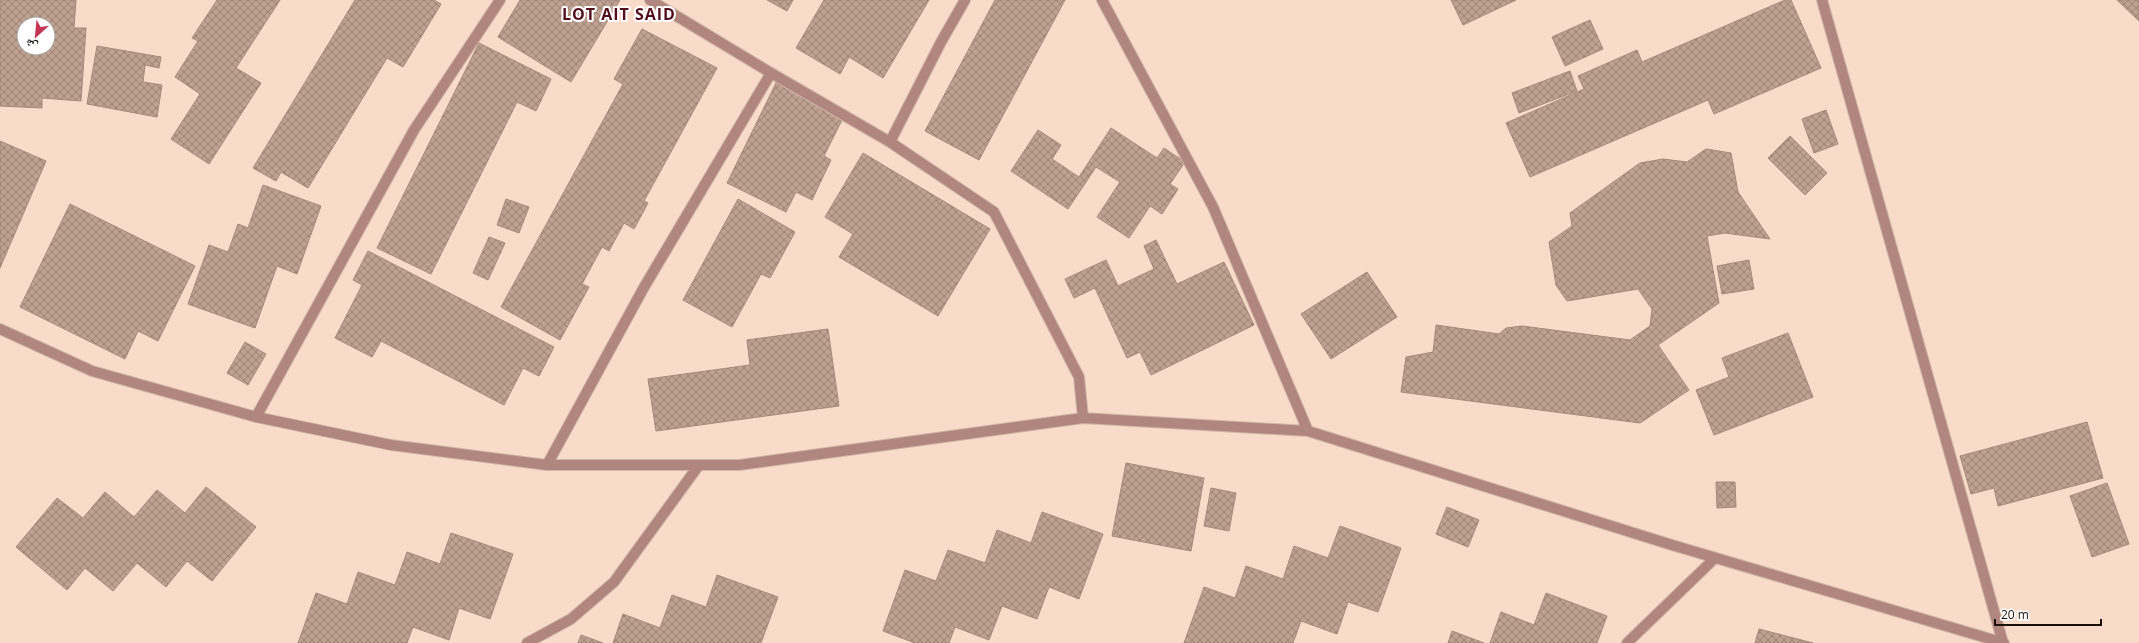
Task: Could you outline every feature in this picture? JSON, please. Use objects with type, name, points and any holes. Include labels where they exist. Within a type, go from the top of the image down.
[{"type":"street","points":[[256,417],[414,130],[500,0]]},
{"type":"street","points":[[890,142],[941,42],[965,0]]},
{"type":"street","points":[[1102,0],[1213,207],[1308,430]]},
{"type":"street","points":[[1822,0],[2003,643]]},
{"type":"street","points":[[653,1],[771,73],[890,142],[994,212],[1079,377],[1083,418]]},
{"type":"street","points":[[547,465],[643,289],[771,73]]},
{"type":"street","points":[[0,329],[92,371],[256,417],[391,445],[547,465],[739,465],[1083,418],[1308,430],[1715,558],[2003,643]]},
{"type":"street","points":[[527,643],[571,619],[614,582],[699,465]]},
{"type":"street","points":[[1627,643],[1715,558]]},
{"type":"building","points":[[0,0],[76,0],[74,28],[86,28],[81,101],[42,98],[42,108],[0,106]]},
{"type":"building","points":[[217,0],[280,0],[236,68],[261,83],[209,164],[171,139],[200,94],[175,77],[198,41],[192,38]]},
{"type":"building","points":[[355,0],[434,0],[441,4],[403,67],[387,58],[308,188],[281,172],[276,181],[253,168]]},
{"type":"building","points":[[520,0],[620,0],[571,82],[498,37]]},
{"type":"building","points":[[767,0],[793,0],[787,11]]},
{"type":"building","points":[[824,0],[929,0],[883,78],[849,57],[840,74],[796,48]]},
{"type":"building","points":[[995,0],[1065,0],[979,160],[925,131]]},
{"type":"building","points":[[1451,0],[1516,0],[1463,25]]},
{"type":"building","points":[[1785,0],[1791,0],[1821,68],[1714,114],[1708,100],[1530,177],[1506,123],[1584,89],[1578,76],[1637,50],[1642,62]]},
{"type":"building","points":[[2117,0],[2139,0],[2139,21]]},
{"type":"building","points":[[1590,20],[1603,49],[1565,66],[1552,37]]},
{"type":"building","points":[[642,29],[717,68],[644,201],[648,203],[634,229],[624,223],[609,251],[602,247],[582,284],[589,287],[560,340],[501,307],[623,84],[614,79]]},
{"type":"building","points":[[479,43],[551,79],[536,111],[517,102],[431,274],[377,248]]},
{"type":"building","points":[[97,46],[161,57],[159,68],[145,65],[143,82],[162,85],[157,117],[87,104]]},
{"type":"building","points":[[1570,71],[1577,91],[1519,113],[1512,93]]},
{"type":"building","points":[[776,83],[844,116],[824,156],[831,160],[812,200],[796,192],[786,212],[727,183]]},
{"type":"building","points":[[1826,110],[1838,144],[1814,153],[1802,119]]},
{"type":"building","points":[[1111,128],[1157,158],[1164,148],[1185,162],[1170,184],[1178,189],[1162,214],[1150,206],[1129,238],[1097,217],[1120,182],[1096,167],[1068,209],[1011,171],[1038,130],[1061,145],[1052,159],[1079,177]]},
{"type":"building","points":[[1790,136],[1827,173],[1805,195],[1768,158]]},
{"type":"building","points":[[0,141],[46,161],[0,268]]},
{"type":"building","points":[[1706,149],[1731,153],[1738,192],[1770,239],[1725,233],[1707,236],[1719,303],[1658,345],[1689,390],[1640,423],[1401,392],[1406,357],[1433,352],[1436,325],[1499,334],[1506,328],[1522,326],[1630,340],[1650,326],[1652,309],[1638,289],[1567,301],[1556,285],[1549,242],[1572,226],[1570,213],[1640,163],[1663,159],[1687,162]]},
{"type":"building","points":[[863,153],[990,229],[938,316],[839,257],[853,234],[825,217]]},
{"type":"building","points":[[263,185],[321,206],[297,274],[277,266],[255,328],[188,304],[209,245],[228,252],[238,224],[248,228]]},
{"type":"building","points":[[506,199],[529,207],[519,233],[497,225]]},
{"type":"building","points":[[738,199],[795,232],[770,278],[761,274],[732,327],[683,300]]},
{"type":"building","points":[[70,204],[195,266],[158,341],[138,331],[125,359],[20,307]]},
{"type":"building","points":[[489,237],[505,243],[488,280],[473,273]]},
{"type":"building","points":[[1156,240],[1177,284],[1224,262],[1254,325],[1151,375],[1140,352],[1127,358],[1095,288],[1074,298],[1065,279],[1106,260],[1118,286],[1154,269],[1144,246]]},
{"type":"building","points":[[368,251],[554,347],[539,376],[523,368],[504,405],[381,341],[372,357],[335,338],[362,285],[353,280]]},
{"type":"building","points":[[1749,260],[1754,289],[1722,294],[1717,266]]},
{"type":"building","points":[[1367,272],[1397,317],[1331,359],[1301,314]]},
{"type":"building","points":[[828,329],[839,406],[656,431],[648,379],[750,365],[747,340]]},
{"type":"building","points":[[1788,333],[1813,397],[1714,435],[1696,390],[1729,377],[1722,358]]},
{"type":"building","points":[[245,342],[266,354],[248,385],[227,373]]},
{"type":"building","points":[[2087,422],[2103,478],[1998,506],[1994,488],[1971,494],[1960,456]]},
{"type":"building","points":[[1126,463],[1204,478],[1191,551],[1112,536]]},
{"type":"building","points":[[1716,482],[1735,482],[1736,507],[1717,508]]},
{"type":"building","points":[[2107,483],[2129,544],[2092,557],[2070,496]]},
{"type":"building","points":[[206,487],[256,527],[212,581],[187,561],[166,587],[137,563],[113,591],[85,568],[67,590],[16,547],[57,498],[83,518],[105,492],[134,517],[157,490],[185,513]]},
{"type":"building","points":[[1211,488],[1236,493],[1229,531],[1204,526]]},
{"type":"building","points":[[1447,507],[1479,520],[1468,547],[1436,534]]},
{"type":"building","points":[[1042,512],[1103,534],[1079,599],[1049,587],[1037,619],[1002,606],[989,640],[955,627],[949,643],[915,643],[883,631],[905,570],[936,581],[948,550],[985,563],[997,530],[1031,543]]},
{"type":"building","points":[[1340,526],[1401,548],[1378,612],[1348,602],[1337,634],[1301,621],[1293,643],[1184,643],[1204,587],[1235,598],[1246,566],[1283,579],[1294,546],[1328,558]]},
{"type":"building","points":[[451,533],[513,554],[490,619],[459,608],[449,640],[413,627],[407,643],[298,643],[316,593],[347,604],[358,572],[395,585],[407,552],[440,564]]},
{"type":"building","points":[[717,575],[778,597],[761,643],[613,643],[623,614],[660,628],[672,595],[706,607]]},
{"type":"building","points":[[1546,593],[1607,616],[1597,643],[1490,643],[1501,612],[1534,625]]},
{"type":"building","points":[[1759,629],[1813,643],[1755,643]]},
{"type":"building","points":[[1452,631],[1484,643],[1448,643]]},
{"type":"building","points":[[581,635],[603,643],[578,643]]},
{"type":"district","name":"LOT AIT SAID","points":[[619,14]]}]
